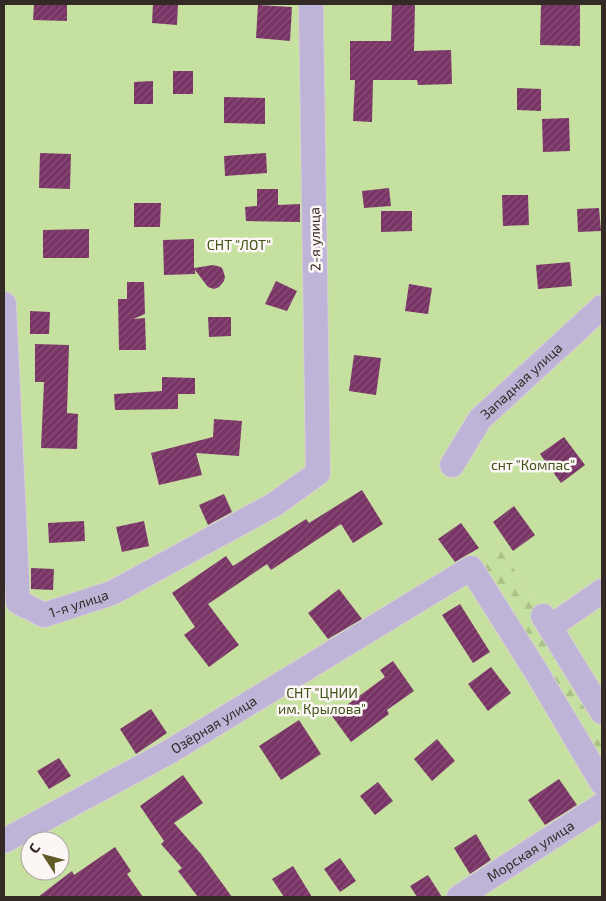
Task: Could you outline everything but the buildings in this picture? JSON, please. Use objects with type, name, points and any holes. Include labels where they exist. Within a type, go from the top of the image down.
[{"type":"street","name":"2-я улица","points":[[311,4],[318,474]]},
{"type":"street","name":"1-я улица","points":[[4,304],[18,602],[44,615],[112,593],[275,504],[318,474]]},
{"type":"street","name":"Западная улица","points":[[452,465],[480,419],[602,307]]},
{"type":"street","name":"Озёрная улица","points":[[4,841],[168,752],[471,568],[537,673],[602,783]]},
{"type":"street","points":[[602,591],[547,621],[602,712]]},
{"type":"street","name":"Морская улица","points":[[459,897],[602,805]]},
{"type":"green space","points":[[4,4],[602,4],[602,713],[503,550],[471,569],[602,783],[602,897],[4,897]]},
{"type":"green space","points":[[503,550],[602,713],[602,783],[471,568]]},
{"type":"park label","name":"СНТ \"ЛОТ\"","points":[[239,245]]},
{"type":"park label","name":"снт \"Компас\"","points":[[533,465]]},
{"type":"park label","name":"СНТ \"ЦНИИ им. Крылова\"","points":[[322,702]]}]
